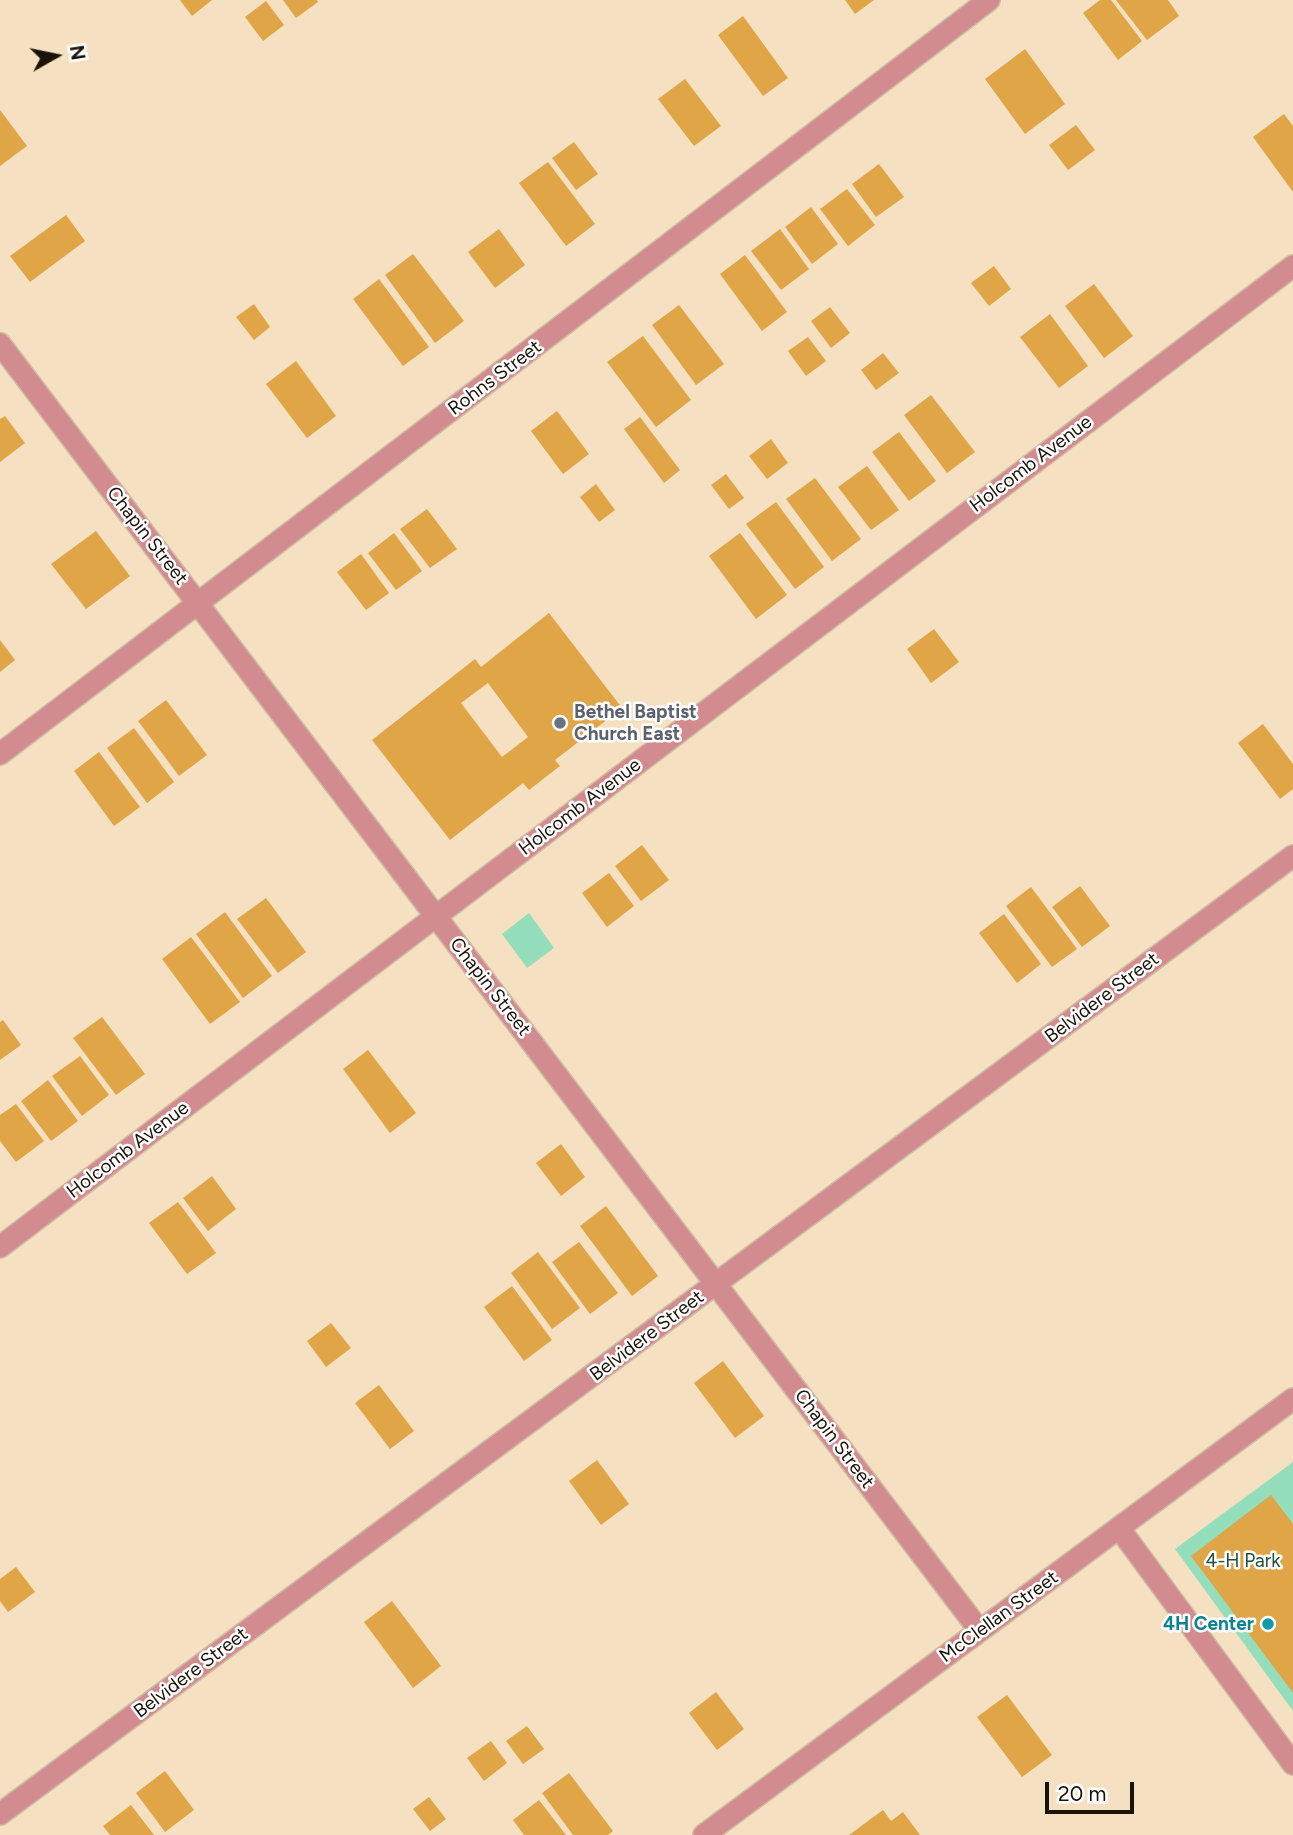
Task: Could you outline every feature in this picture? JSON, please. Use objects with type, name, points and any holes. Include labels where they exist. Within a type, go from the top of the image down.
[{"type":"street","name":"Rohns Street","points":[[0,754],[989,0]]},
{"type":"street","name":"Holcomb Avenue","points":[[0,1247],[1293,266]]},
{"type":"street","name":"Chapin Street","points":[[0,344],[980,1631]]},
{"type":"street","name":"Belvidere Street","points":[[0,1814],[1293,856]]},
{"type":"street","name":"McClellan Street","points":[[704,1835],[1293,1399]]},
{"type":"street","points":[[1119,1528],[1293,1764]]},
{"type":"green space","points":[[529,913],[554,948],[527,968],[502,934]]},
{"type":"green space","name":"4-H Park","points":[[1293,1462],[1293,1711],[1175,1549]]},
{"type":"building","points":[[180,0],[212,0],[192,16]]},
{"type":"building","points":[[283,0],[317,0],[318,2],[296,18]]},
{"type":"building","points":[[845,0],[874,0],[855,14]]},
{"type":"building","points":[[1100,0],[1111,0],[1142,41],[1118,60],[1083,13]]},
{"type":"building","points":[[1116,0],[1168,0],[1179,16],[1147,40]]},
{"type":"building","points":[[266,1],[284,25],[263,41],[245,17]]},
{"type":"building","points":[[743,16],[788,78],[763,96],[718,35]]},
{"type":"building","points":[[1025,49],[1065,104],[1025,134],[985,79]]},
{"type":"building","points":[[685,79],[721,126],[694,146],[658,99]]},
{"type":"building","points":[[0,110],[27,146],[0,166]]},
{"type":"building","points":[[1284,114],[1293,126],[1293,192],[1253,137]]},
{"type":"building","points":[[1076,125],[1095,150],[1068,170],[1049,145]]},
{"type":"building","points":[[574,142],[598,174],[576,190],[552,158]]},
{"type":"building","points":[[548,162],[595,224],[566,246],[519,183]]},
{"type":"building","points":[[879,164],[904,197],[876,217],[852,184]]},
{"type":"building","points":[[847,189],[875,225],[848,246],[820,209]]},
{"type":"building","points":[[811,207],[838,244],[812,264],[785,227]]},
{"type":"building","points":[[66,215],[85,241],[30,282],[10,256]]},
{"type":"building","points":[[499,229],[525,265],[495,288],[468,252]]},
{"type":"building","points":[[780,229],[809,269],[781,290],[751,251]]},
{"type":"building","points":[[413,254],[464,321],[435,343],[385,275]]},
{"type":"building","points":[[745,255],[787,312],[762,331],[720,274]]},
{"type":"building","points":[[994,266],[1011,289],[989,306],[971,283]]},
{"type":"building","points":[[379,279],[429,347],[403,366],[353,299]]},
{"type":"building","points":[[1094,284],[1133,336],[1104,358],[1065,306]]},
{"type":"building","points":[[254,304],[270,327],[254,340],[236,317]]},
{"type":"building","points":[[679,305],[724,364],[696,385],[652,325]]},
{"type":"building","points":[[830,307],[850,333],[831,348],[811,321]]},
{"type":"building","points":[[1050,314],[1088,366],[1059,388],[1020,337]]},
{"type":"building","points":[[643,336],[691,400],[656,427],[607,362]]},
{"type":"building","points":[[808,337],[826,361],[806,376],[788,351]]},
{"type":"building","points":[[883,353],[899,373],[876,390],[861,370]]},
{"type":"building","points":[[296,361],[336,416],[307,438],[266,384]]},
{"type":"building","points":[[931,395],[975,452],[947,473],[904,415]]},
{"type":"building","points":[[557,411],[589,454],[563,474],[531,431]]},
{"type":"building","points":[[5,416],[25,443],[0,462],[0,419]]},
{"type":"building","points":[[640,417],[680,470],[664,483],[624,429]]},
{"type":"building","points":[[899,432],[936,481],[909,501],[872,452]]},
{"type":"building","points":[[771,439],[788,463],[767,479],[749,456]]},
{"type":"building","points":[[867,466],[899,510],[871,530],[838,487]]},
{"type":"building","points":[[726,474],[744,498],[729,509],[711,485]]},
{"type":"building","points":[[815,478],[861,539],[832,561],[786,499]]},
{"type":"building","points":[[596,484],[615,510],[599,522],[580,497]]},
{"type":"building","points":[[776,502],[824,567],[795,589],[746,524]]},
{"type":"building","points":[[427,509],[457,549],[430,568],[400,529]]},
{"type":"building","points":[[96,531],[130,576],[86,609],[51,564]]},
{"type":"building","points":[[394,533],[422,571],[396,590],[368,553]]},
{"type":"building","points":[[740,533],[787,595],[756,619],[709,556]]},
{"type":"building","points":[[361,554],[389,593],[366,610],[337,572]]},
{"type":"building","name":"Bethel Baptist Church East","points":[[549,613],[622,708],[555,760],[560,766],[529,790],[523,783],[450,840],[372,740],[475,659],[481,667]],"holes":[[[488,683],[528,737],[502,757],[461,703]]]},
{"type":"building","points":[[934,629],[959,662],[931,683],[907,649]]},
{"type":"building","points":[[0,640],[15,660],[0,672]]},
{"type":"building","points":[[166,700],[207,755],[179,776],[138,721]]},
{"type":"building","points":[[1263,724],[1293,764],[1293,789],[1280,799],[1238,743]]},
{"type":"building","points":[[134,728],[174,782],[147,803],[107,748]]},
{"type":"building","points":[[99,752],[140,807],[114,826],[74,771]]},
{"type":"building","points":[[642,845],[669,880],[641,901],[615,866]]},
{"type":"building","points":[[609,873],[634,906],[607,927],[582,893]]},
{"type":"building","points":[[1080,886],[1110,926],[1082,947],[1052,907]]},
{"type":"building","points":[[1031,887],[1077,949],[1052,967],[1006,906]]},
{"type":"building","points":[[266,898],[306,952],[278,973],[237,919]]},
{"type":"building","points":[[225,912],[272,976],[243,998],[196,934]]},
{"type":"building","points":[[1004,914],[1041,964],[1017,983],[979,933]]},
{"type":"building","points":[[191,937],[240,1002],[210,1024],[162,959]]},
{"type":"building","points":[[102,1017],[145,1074],[116,1095],[73,1038]]},
{"type":"building","points":[[3,1020],[21,1045],[0,1060],[0,1022]]},
{"type":"building","points":[[368,1050],[416,1113],[390,1133],[343,1069]]},
{"type":"building","points":[[80,1056],[109,1095],[82,1116],[52,1076]]},
{"type":"building","points":[[48,1080],[78,1121],[51,1141],[21,1101]]},
{"type":"building","points":[[16,1104],[44,1141],[16,1162],[0,1141],[0,1115]]},
{"type":"building","points":[[561,1144],[585,1177],[561,1196],[536,1163]]},
{"type":"building","points":[[212,1176],[236,1209],[208,1231],[183,1198]]},
{"type":"building","points":[[178,1202],[216,1253],[187,1274],[149,1223]]},
{"type":"building","points":[[606,1206],[658,1276],[632,1296],[580,1226]]},
{"type":"building","points":[[579,1242],[618,1293],[590,1314],[552,1262]]},
{"type":"building","points":[[538,1252],[580,1308],[552,1329],[511,1273]]},
{"type":"building","points":[[512,1286],[552,1340],[524,1361],[484,1307]]},
{"type":"building","points":[[331,1323],[351,1348],[326,1367],[307,1341]]},
{"type":"building","points":[[723,1361],[764,1416],[735,1438],[694,1383]]},
{"type":"building","points":[[379,1385],[414,1431],[390,1449],[355,1403]]},
{"type":"building","points":[[597,1460],[629,1504],[601,1525],[569,1481]]},
{"type":"building","name":"4-H Park","points":[[1271,1495],[1293,1524],[1293,1693],[1191,1556]]},
{"type":"building","points":[[16,1567],[35,1592],[8,1612],[0,1601],[0,1579]]},
{"type":"building","points":[[392,1601],[441,1666],[413,1688],[364,1622]]},
{"type":"building","points":[[716,1692],[744,1729],[717,1750],[689,1713]]},
{"type":"building","points":[[1007,1695],[1052,1755],[1022,1777],[977,1717]]},
{"type":"building","points":[[527,1726],[544,1749],[523,1764],[506,1741]]},
{"type":"building","points":[[491,1741],[507,1763],[484,1781],[467,1758]]},
{"type":"building","points":[[165,1771],[194,1810],[165,1832],[136,1793]]},
{"type":"building","points":[[569,1773],[613,1831],[608,1835],[573,1835],[542,1793]]},
{"type":"building","points":[[429,1797],[446,1819],[430,1831],[413,1809]]},
{"type":"building","points":[[539,1800],[566,1835],[524,1835],[513,1820]]},
{"type":"building","points":[[131,1805],[154,1835],[110,1835],[103,1826]]},
{"type":"building","points":[[883,1810],[891,1821],[903,1812],[920,1835],[849,1835]]},
{"type":"place","name":"Bethel Baptist Church East","points":[[560,723]]},
{"type":"place","name":"4H Center","points":[[1268,1624]]}]
